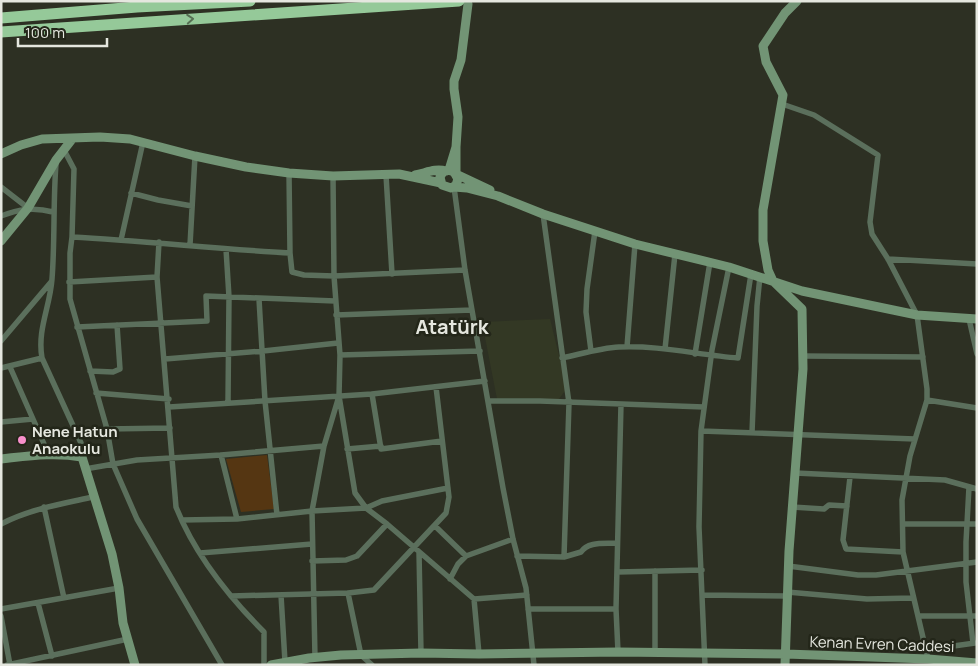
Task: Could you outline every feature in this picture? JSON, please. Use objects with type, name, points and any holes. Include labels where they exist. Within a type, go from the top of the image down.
[{"type":"highway","points":[[1,18],[250,1]]},
{"type":"highway","points":[[1,32],[464,3]]},
{"type":"street","points":[[785,665],[788,566],[803,356],[802,309],[773,281],[768,270],[763,241],[763,210],[783,95],[766,62],[763,46],[785,13],[797,1]]},
{"type":"street","points":[[441,183],[440,177],[450,171],[456,147],[458,112],[454,81],[460,64],[464,3]]},
{"type":"street","points":[[782,104],[814,115],[878,155],[870,222],[872,234],[888,259],[918,315],[927,389],[927,400],[910,456],[902,500],[903,552],[926,654],[975,643],[974,616],[966,563],[966,524],[969,487]]},
{"type":"street","points":[[1,154],[42,140],[100,137],[130,139],[246,168],[334,176],[410,176],[441,183],[445,187],[467,188],[498,196],[543,214],[635,244],[729,267],[802,291],[918,315],[973,319],[977,354]]},
{"type":"street","points":[[1,241],[28,208],[56,160],[72,138]]},
{"type":"street","points":[[121,240],[143,142]]},
{"type":"street","points":[[64,150],[74,170],[69,282],[70,299],[107,429],[113,464],[137,520],[222,665]]},
{"type":"street","points":[[190,245],[195,156]]},
{"type":"street","points":[[56,160],[52,280],[40,344],[42,358],[81,443],[82,457],[93,497],[112,554],[119,588],[123,623],[135,665]]},
{"type":"street","points":[[410,176],[434,170],[450,171],[490,190],[498,196]]},
{"type":"street","points":[[450,171],[458,182],[454,187],[464,270],[513,539],[527,595],[534,665]]},
{"type":"street","points":[[289,173],[292,272],[334,276],[464,270]]},
{"type":"street","points":[[386,175],[392,274]]},
{"type":"street","points":[[334,176],[334,276],[340,356],[339,396],[355,494],[366,508],[474,599],[527,595]]},
{"type":"street","points":[[1,187],[28,208]]},
{"type":"street","points":[[131,193],[192,206]]},
{"type":"street","points":[[1,216],[28,208],[40,208],[53,212]]},
{"type":"street","points":[[543,214],[568,402],[564,557]]},
{"type":"street","points":[[590,352],[586,312],[587,289],[595,231]]},
{"type":"street","points":[[72,237],[290,253]]},
{"type":"street","points":[[159,242],[157,277],[176,507],[200,553],[240,608],[264,632],[264,665]]},
{"type":"street","points":[[627,347],[635,244]]},
{"type":"street","points":[[226,249],[228,402]]},
{"type":"street","points":[[665,349],[674,254]]},
{"type":"street","points":[[888,259],[977,264]]},
{"type":"street","points":[[695,354],[710,262]]},
{"type":"street","points":[[705,665],[699,509],[701,431],[711,356],[729,267]]},
{"type":"street","points":[[562,358],[627,347],[665,349],[738,358],[756,275]]},
{"type":"street","points":[[752,433],[757,306],[756,275]]},
{"type":"street","points":[[69,282],[157,277]]},
{"type":"street","points":[[1,341],[52,280]]},
{"type":"street","points":[[77,327],[207,321],[206,296],[335,301]]},
{"type":"street","points":[[259,299],[265,401],[277,515]]},
{"type":"street","points":[[336,315],[472,310]]},
{"type":"street","points":[[90,371],[113,372],[120,369],[117,325]]},
{"type":"street","points":[[165,358],[338,344]]},
{"type":"street","points":[[340,356],[480,351]]},
{"type":"street","points":[[803,356],[923,357]]},
{"type":"street","points":[[1,368],[42,358]]},
{"type":"street","points":[[10,367],[48,453]]},
{"type":"street","points":[[169,407],[372,394],[485,381]]},
{"type":"street","points":[[231,596],[348,593],[374,590],[416,550],[446,513],[449,497],[436,387]]},
{"type":"street","points":[[96,393],[168,399]]},
{"type":"street","points":[[372,394],[381,449],[442,441]]},
{"type":"street","points":[[315,658],[312,511],[324,446],[339,396]]},
{"type":"street","points":[[927,400],[977,408]]},
{"type":"street","points":[[488,401],[704,407]]},
{"type":"street","points":[[618,652],[616,610],[621,404]]},
{"type":"street","points":[[1,422],[33,419]]},
{"type":"street","points":[[107,429],[170,428]]},
{"type":"street","points":[[701,431],[915,439]]},
{"type":"street","points":[[86,469],[137,460],[324,446]]},
{"type":"street","points":[[347,449],[381,446]]},
{"type":"street","points":[[1,459],[48,453],[82,457]]},
{"type":"street","points":[[221,455],[237,520]]},
{"type":"street","points":[[795,473],[945,480],[977,490]]},
{"type":"street","points":[[850,477],[843,540],[846,549],[903,552]]},
{"type":"street","points":[[182,520],[237,520],[312,511],[366,508],[382,501],[448,488]]},
{"type":"street","points":[[1,524],[44,507],[93,497]]},
{"type":"street","points":[[792,507],[824,509],[829,505],[847,506]]},
{"type":"street","points":[[44,507],[64,598]]},
{"type":"street","points":[[312,561],[346,560],[357,556],[387,524]]},
{"type":"street","points":[[902,524],[977,524]]},
{"type":"street","points":[[435,526],[466,556]]},
{"type":"street","points":[[450,579],[458,564],[466,556],[513,539]]},
{"type":"street","points":[[517,556],[564,557],[582,552],[585,547],[590,545],[617,543]]},
{"type":"street","points":[[200,553],[312,544]]},
{"type":"street","points":[[416,550],[421,653]]},
{"type":"street","points":[[788,566],[858,575],[876,575],[977,562]]},
{"type":"street","points":[[618,572],[702,570]]},
{"type":"street","points":[[654,571],[656,653]]},
{"type":"street","points":[[1,609],[119,588]]},
{"type":"street","points":[[348,593],[361,655],[372,665]]},
{"type":"street","points":[[281,594],[285,662]]},
{"type":"street","points":[[703,595],[787,594],[867,599],[913,598]]},
{"type":"street","points":[[474,599],[479,654]]},
{"type":"street","points":[[38,603],[52,656]]},
{"type":"street","points":[[528,609],[616,610]]},
{"type":"street","points":[[1,616],[9,664],[128,639]]},
{"type":"street","points":[[918,616],[974,616]]},
{"type":"street","name":"Kenan Evren Caddesi","points":[[274,665],[315,658],[361,655],[618,652],[926,654],[977,663]]},
{"type":"shaded area","points":[[550,319],[567,388],[559,399],[497,399],[482,322]]},
{"type":"shaded area","points":[[267,455],[274,509],[241,512],[226,459]]},
{"type":"place","name":"Nene Hatun Anaokulu","points":[[22,440]]},
{"type":"district","name":"Atatürk","points":[[452,326]]}]
